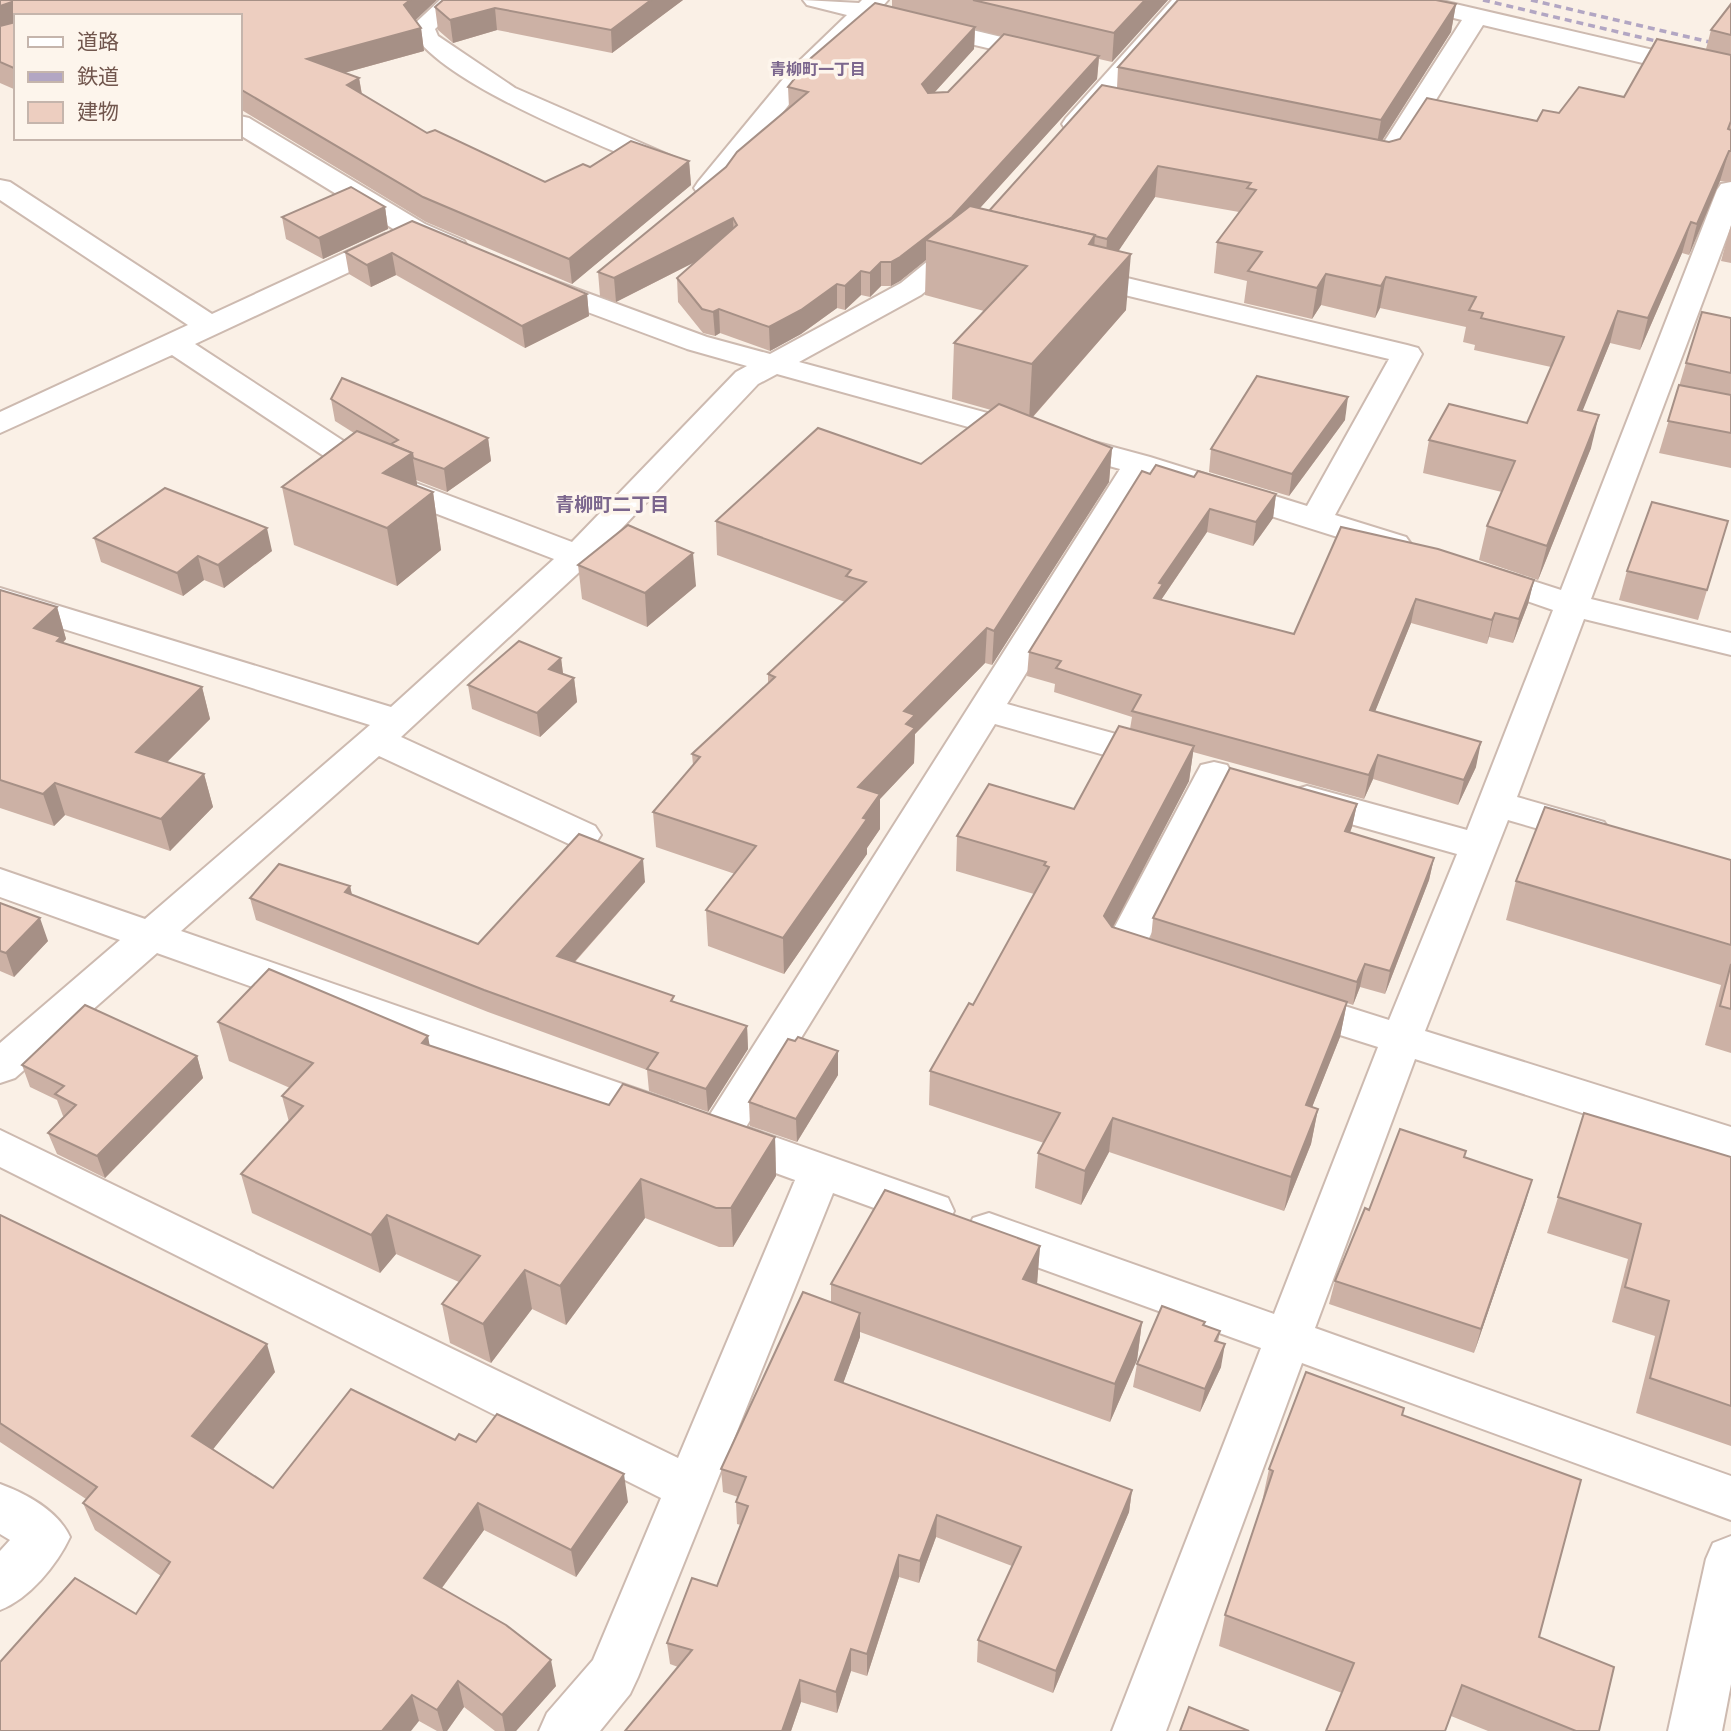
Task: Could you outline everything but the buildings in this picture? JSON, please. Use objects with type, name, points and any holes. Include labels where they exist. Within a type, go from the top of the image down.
[{"type":"street","points":[[454,0],[422,28],[428,40],[506,93],[647,157],[715,182]]},
{"type":"street","points":[[815,0],[870,5],[988,52],[1071,61]]},
{"type":"street","points":[[1060,140],[1095,103],[1108,70],[1185,0]]},
{"type":"street","points":[[1407,0],[1731,76]]},
{"type":"street","points":[[685,207],[715,182],[801,74],[870,5]]},
{"type":"street","points":[[1331,151],[1384,162],[1476,17]]},
{"type":"street","points":[[1095,103],[1121,108]]},
{"type":"street","points":[[242,125],[415,230],[477,257]]},
{"type":"street","points":[[0,188],[211,327]]},
{"type":"street","points":[[1139,1731],[1401,1040],[1572,605],[1663,404],[1728,205]]},
{"type":"street","points":[[0,424],[415,230]]},
{"type":"street","points":[[0,1067],[386,730],[576,556],[747,378],[807,348],[911,289],[978,243]]},
{"type":"street","points":[[1044,267],[1407,354],[1317,518]]},
{"type":"street","points":[[514,273],[585,291],[697,343],[1139,464],[1317,518],[1419,553]]},
{"type":"street","points":[[175,344],[386,483],[576,556]]},
{"type":"street","points":[[719,1135],[988,710],[1139,464]]},
{"type":"street","points":[[1457,566],[1572,605],[1731,644]]},
{"type":"street","points":[[0,597],[386,730],[582,835]]},
{"type":"street","points":[[988,710],[1227,778],[1123,949],[1189,970]]},
{"type":"street","points":[[1280,792],[1477,846]]},
{"type":"street","points":[[1496,804],[1626,841]]},
{"type":"street","points":[[0,883],[719,1135],[1731,1499]]},
{"type":"street","points":[[1255,992],[1731,1144]]},
{"type":"street","points":[[0,1147],[688,1487]]},
{"type":"street","points":[[566,1731],[612,1677],[820,1171]]},
{"type":"street","points":[[0,1506],[45,1537],[0,1587]]},
{"type":"street","points":[[1695,1731],[1731,1559]]},
{"type":"railway","points":[[1483,0],[1673,45]]},
{"type":"railway","points":[[1531,0],[1731,47]]},
{"type":"district","name":"青柳町一丁目","points":[[818,69]]},
{"type":"district","name":"青柳町二丁目","points":[[612,504]]}]
